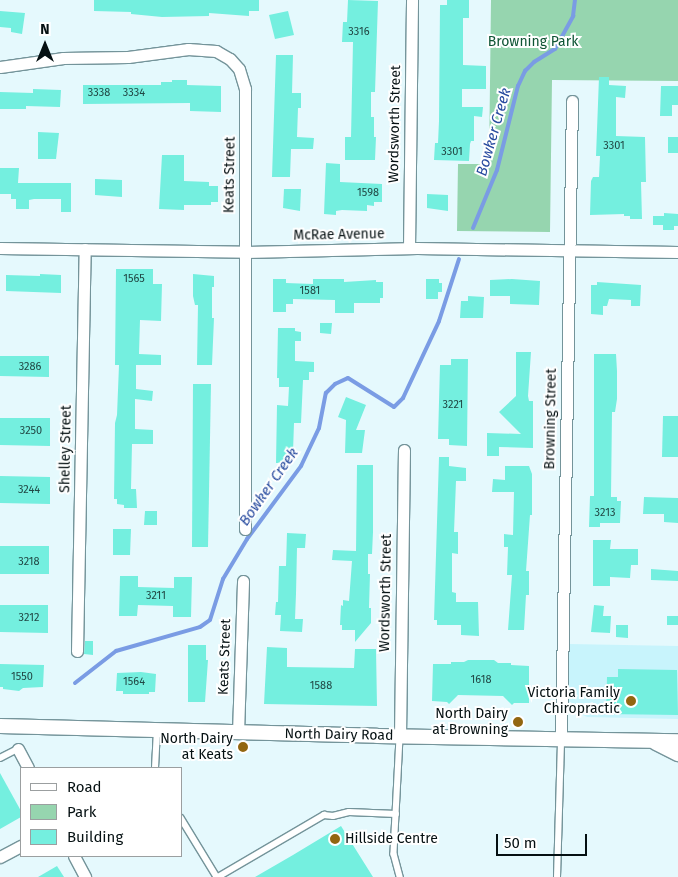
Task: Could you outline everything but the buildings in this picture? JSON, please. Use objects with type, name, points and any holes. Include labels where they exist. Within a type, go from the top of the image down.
[{"type":"street","name":"Wordsworth Street","points":[[409,248],[412,0]]},
{"type":"street","name":"Keats Street","points":[[0,67],[63,58],[128,57],[188,49],[216,52],[230,58],[239,69],[246,89],[245,529]]},
{"type":"street","name":"Browning Street","points":[[561,738],[572,101]]},
{"type":"street","name":"McRae Avenue","points":[[0,248],[246,252],[409,248],[678,252]]},
{"type":"street","name":"Shelley Street","points":[[77,651],[85,249]]},
{"type":"street","name":"Wordsworth Street","points":[[400,736],[404,450]]},
{"type":"street","name":"Keats Street","points":[[238,733],[243,581]]},
{"type":"street","name":"North Dairy Road","points":[[0,726],[238,733],[678,741]]},
{"type":"street","points":[[650,740],[678,754]]},
{"type":"street","points":[[18,749],[27,767]]},
{"type":"street","points":[[0,857],[20,847]]},
{"type":"street","points":[[75,857],[85,877]]},
{"type":"lane","points":[[155,767],[157,730]]},
{"type":"lane","points":[[400,736],[394,854],[400,877]]},
{"type":"lane","points":[[557,877],[561,738]]},
{"type":"lane","points":[[0,758],[18,749]]},
{"type":"lane","points":[[182,820],[218,877],[324,815],[332,816],[350,812],[396,814]]},
{"type":"shaded area","points":[[569,644],[678,646],[678,719],[587,717],[579,713],[576,707],[567,707]]},
{"type":"green space","name":"Browning Park","points":[[491,0],[678,0],[678,81],[552,80],[550,232],[457,231],[458,164],[489,164]]},
{"type":"waterway","name":"Bowker Creek","points":[[473,228],[497,170],[518,86],[525,71],[534,62],[555,49],[573,16],[575,0]]},
{"type":"waterway","name":"Bowker Creek","points":[[75,683],[116,651],[200,627],[210,620],[223,579],[247,539],[301,466],[319,428],[326,393],[335,384],[348,378],[394,407],[403,398],[439,321],[459,259]]},
{"type":"place","name":"Victoria Family Chiropractic","points":[[631,701]]},
{"type":"place","name":"North Dairy at Browning","points":[[518,722]]},
{"type":"place","name":"North Dairy at Keats","points":[[243,747]]},
{"type":"place","name":"Hillside Centre","points":[[335,839]]}]
